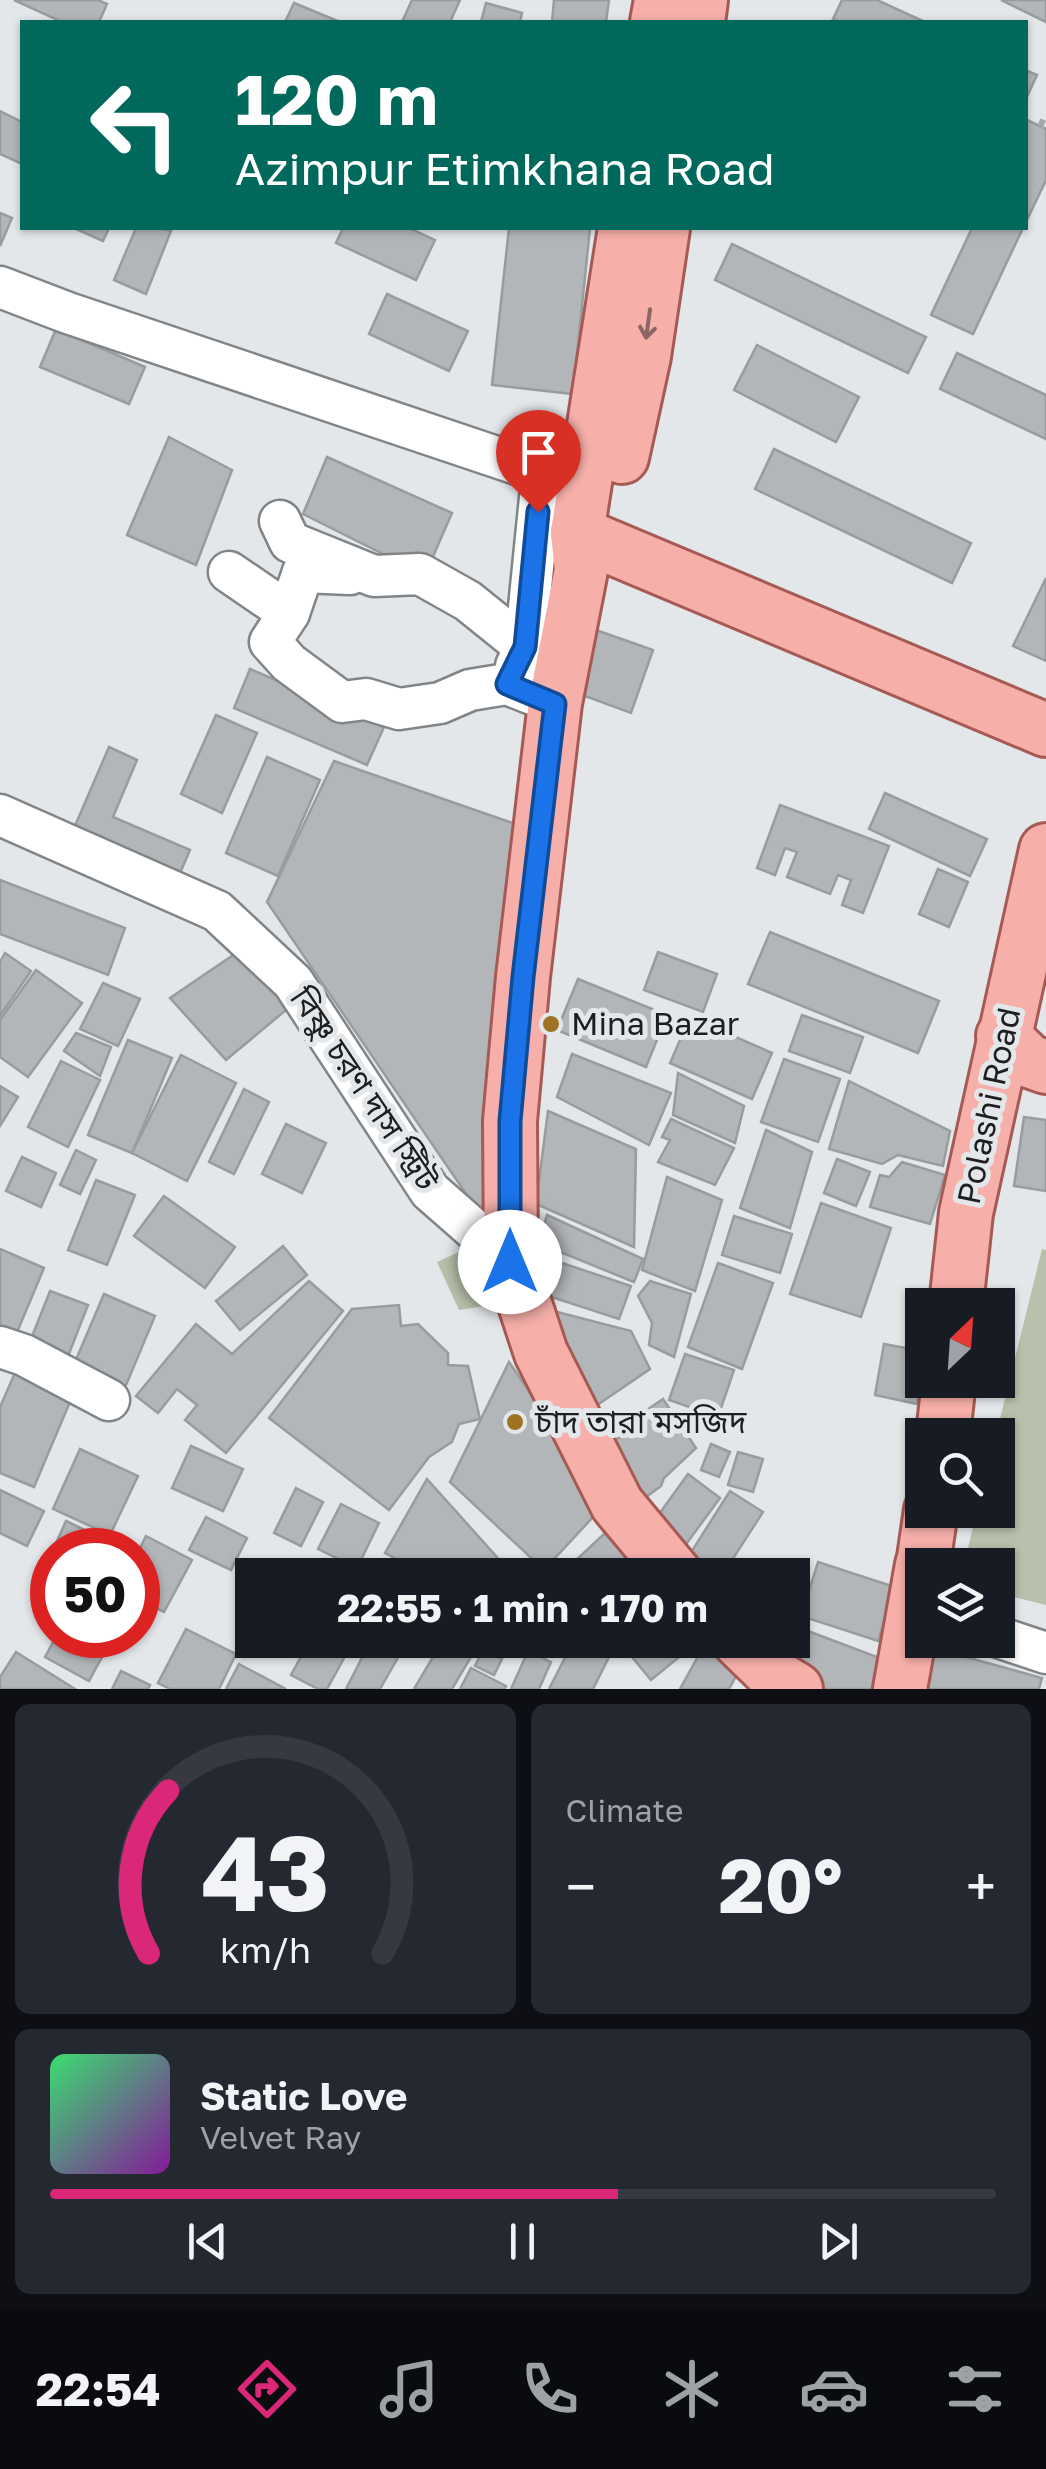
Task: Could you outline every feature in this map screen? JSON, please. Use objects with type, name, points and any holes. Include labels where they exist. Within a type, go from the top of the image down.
[{"type":"main road","points":[[625,230],[555,704],[523,977],[510,1121],[510,1262],[541,1353],[617,1504],[662,1558]]},
{"type":"main road","points":[[582,524],[644,356],[663,230]]},
{"type":"main road","points":[[582,524],[1046,694]]},
{"type":"main road","points":[[582,524],[1046,730]]},
{"type":"main road","name":"Polashi Road","points":[[958,1288],[966,1213],[1046,850]]},
{"type":"main road","points":[[1003,1036],[1029,1061],[1046,1067]]},
{"type":"main road","points":[[756,1658],[796,1689]]},
{"type":"main road","points":[[900,1689],[906,1658]]},
{"type":"street","points":[[0,288],[523,466],[582,524],[507,684]]},
{"type":"street","points":[[280,520],[290,542],[374,576]]},
{"type":"street","points":[[229,572],[288,613]]},
{"type":"street","points":[[525,647],[468,601],[420,574],[303,572],[288,613],[270,642],[290,663],[342,702],[366,699],[399,708],[440,703],[470,690],[507,684],[555,704]]},
{"type":"street","name":"বিষ্ণু চরণ দাস স্ট্রিট","points":[[0,815],[217,911],[293,982],[430,1191],[510,1262]]},
{"type":"street","points":[[0,1347],[24,1355],[109,1400]]},
{"type":"street","points":[[1015,1642],[1046,1653]]},
{"type":"path","points":[[1040,127],[1046,113]]},
{"type":"green space","points":[[472,1246],[497,1304],[459,1310],[437,1262]]},
{"type":"green space","points":[[1042,1249],[1046,1250],[1046,1605],[1015,1597],[1015,1548],[968,1548],[973,1528],[1015,1528],[1015,1418],[1000,1418],[1005,1398],[1015,1398],[1015,1358]]},
{"type":"building","points":[[14,0],[98,0],[107,4],[100,20],[58,20]]},
{"type":"building","points":[[412,0],[460,0],[451,20],[403,20]]},
{"type":"building","points":[[554,0],[609,0],[606,20],[552,20]]},
{"type":"building","points":[[842,0],[877,0],[921,20],[836,20]]},
{"type":"building","points":[[1001,0],[1046,0],[1046,22]]},
{"type":"building","points":[[294,3],[335,20],[286,20]]},
{"type":"building","points":[[486,3],[522,13],[520,20],[482,20]]},
{"type":"building","points":[[1028,71],[1037,75],[1028,94]]},
{"type":"building","points":[[0,111],[20,121],[20,163],[0,154]]},
{"type":"building","points":[[1028,120],[1046,129],[1046,180],[1028,218]]},
{"type":"building","points":[[0,213],[12,218],[0,246]]},
{"type":"building","points":[[78,230],[108,230],[103,241]]},
{"type":"building","points":[[135,230],[171,231],[146,294],[114,280]]},
{"type":"building","points":[[342,230],[413,230],[435,240],[416,280],[336,243]]},
{"type":"building","points":[[509,230],[590,230],[573,394],[492,385]]},
{"type":"building","points":[[971,230],[1022,230],[973,334],[931,315]]},
{"type":"building","points":[[732,244],[926,337],[908,373],[715,280]]},
{"type":"building","points":[[387,294],[468,331],[449,371],[369,334]]},
{"type":"building","points":[[56,329],[145,367],[129,404],[40,367]]},
{"type":"building","points":[[757,345],[859,397],[836,442],[734,390]]},
{"type":"building","points":[[957,353],[1046,395],[1046,439],[940,389]]},
{"type":"building","points":[[169,437],[232,470],[196,565],[127,535]]},
{"type":"building","points":[[774,449],[971,543],[952,583],[755,489]]},
{"type":"building","points":[[327,457],[452,513],[425,575],[303,514]]},
{"type":"building","points":[[1046,578],[1046,661],[1013,646]]},
{"type":"building","points":[[596,630],[653,650],[631,713],[574,692]]},
{"type":"building","points":[[250,669],[384,727],[367,765],[234,708]]},
{"type":"building","points":[[216,715],[257,733],[222,813],[181,794]]},
{"type":"building","points":[[109,747],[137,760],[113,817],[190,850],[180,873],[74,828]]},
{"type":"building","points":[[267,757],[320,780],[278,876],[226,853]]},
{"type":"building","points":[[334,761],[524,827],[490,1229],[267,902]]},
{"type":"building","points":[[885,793],[987,839],[970,876],[869,829]]},
{"type":"building","points":[[780,805],[889,846],[863,913],[842,905],[851,880],[838,875],[830,894],[787,877],[797,852],[785,848],[775,875],[757,868]]},
{"type":"building","points":[[938,869],[968,882],[949,927],[919,914]]},
{"type":"building","points":[[0,880],[125,928],[108,975],[0,934]]},
{"type":"building","points":[[770,932],[939,1001],[918,1053],[748,984]]},
{"type":"building","points":[[245,947],[286,1010],[226,1060],[170,998]]},
{"type":"building","points":[[658,952],[717,974],[703,1012],[644,990]]},
{"type":"building","points":[[5,953],[31,971],[0,1016],[0,962]]},
{"type":"building","points":[[36,970],[82,1003],[28,1077],[0,1057],[0,1020]]},
{"type":"building","points":[[578,979],[667,1015],[646,1067],[557,1030]]},
{"type":"building","points":[[103,983],[140,999],[118,1046],[80,1029]]},
{"type":"building","points":[[802,1015],[863,1037],[850,1073],[789,1051]]},
{"type":"building","points":[[690,1017],[772,1053],[752,1099],[670,1063]]},
{"type":"building","points":[[76,1033],[111,1047],[100,1076],[64,1051]]},
{"type":"building","points":[[128,1040],[172,1058],[132,1153],[88,1135]]},
{"type":"building","points":[[572,1054],[671,1093],[649,1145],[557,1097]]},
{"type":"building","points":[[181,1055],[236,1083],[187,1181],[132,1153]]},
{"type":"building","points":[[784,1059],[840,1079],[818,1142],[761,1122]]},
{"type":"building","points":[[61,1061],[100,1080],[68,1147],[28,1127]]},
{"type":"building","points":[[678,1073],[744,1106],[735,1143],[673,1115]]},
{"type":"building","points":[[849,1081],[950,1131],[943,1166],[898,1155],[882,1164],[829,1149]]},
{"type":"building","points":[[0,1086],[18,1097],[0,1126]]},
{"type":"building","points":[[244,1089],[269,1102],[234,1174],[209,1162]]},
{"type":"building","points":[[548,1111],[636,1149],[634,1247],[536,1204]]},
{"type":"building","points":[[1024,1117],[1046,1120],[1046,1191],[1014,1186]]},
{"type":"building","points":[[671,1119],[734,1148],[715,1185],[658,1162],[670,1140],[662,1137]]},
{"type":"building","points":[[286,1124],[326,1143],[302,1193],[262,1174]]},
{"type":"building","points":[[766,1130],[812,1152],[790,1228],[740,1208]]},
{"type":"building","points":[[76,1150],[96,1160],[80,1194],[60,1185]]},
{"type":"building","points":[[22,1157],[56,1173],[41,1207],[6,1191]]},
{"type":"building","points":[[837,1159],[870,1172],[856,1206],[824,1193]]},
{"type":"building","points":[[902,1162],[945,1175],[930,1224],[870,1207],[880,1175],[889,1177]]},
{"type":"building","points":[[667,1177],[722,1200],[695,1291],[642,1270]]},
{"type":"building","points":[[96,1180],[135,1195],[107,1265],[68,1250]]},
{"type":"building","points":[[164,1196],[235,1247],[205,1288],[134,1236]]},
{"type":"building","points":[[821,1203],[891,1228],[861,1317],[790,1294]]},
{"type":"building","points":[[547,1215],[643,1259],[634,1282],[538,1243]]},
{"type":"building","points":[[734,1216],[792,1234],[780,1273],[722,1255]]},
{"type":"building","points":[[283,1246],[307,1275],[240,1330],[216,1301]]},
{"type":"building","points":[[0,1249],[44,1268],[12,1344],[0,1339]]},
{"type":"building","points":[[547,1258],[631,1286],[619,1319],[536,1292]]},
{"type":"building","points":[[718,1263],[773,1283],[742,1369],[688,1347]]},
{"type":"building","points":[[309,1281],[343,1311],[226,1453],[185,1420],[197,1405],[177,1389],[158,1413],[136,1396],[196,1324],[232,1354]]},
{"type":"building","points":[[650,1281],[691,1294],[674,1357],[649,1345],[652,1323],[638,1296]]},
{"type":"building","points":[[50,1291],[88,1305],[65,1364],[27,1349]]},
{"type":"building","points":[[104,1294],[155,1316],[124,1390],[72,1369]]},
{"type":"building","points":[[399,1305],[401,1326],[418,1324],[448,1353],[448,1365],[468,1366],[480,1419],[459,1424],[452,1442],[429,1457],[389,1510],[269,1418],[352,1309]]},
{"type":"building","points":[[542,1308],[631,1331],[650,1369],[581,1416]]},
{"type":"building","points":[[884,1344],[905,1348],[905,1398],[918,1398],[917,1404],[875,1395]]},
{"type":"building","points":[[685,1354],[734,1370],[718,1417],[669,1400]]},
{"type":"building","name":"চাঁদ তারা মসজিদ","points":[[509,1362],[606,1503],[555,1558],[531,1558],[450,1482]]},
{"type":"building","points":[[18,1366],[75,1390],[34,1487],[0,1473],[0,1407]]},
{"type":"building","points":[[663,1399],[696,1448],[664,1478],[661,1486],[642,1500],[614,1440],[629,1433],[626,1424]]},
{"type":"building","points":[[711,1444],[730,1452],[719,1477],[701,1470]]},
{"type":"building","points":[[191,1446],[243,1469],[223,1511],[172,1488]]},
{"type":"building","points":[[80,1449],[138,1476],[113,1528],[95,1528],[53,1509]]},
{"type":"building","points":[[738,1452],[763,1459],[753,1492],[728,1485]]},
{"type":"building","points":[[688,1474],[720,1498],[681,1551],[649,1528]]},
{"type":"building","points":[[427,1479],[498,1558],[395,1558],[385,1553]]},
{"type":"building","points":[[296,1488],[323,1502],[301,1546],[274,1533]]},
{"type":"building","points":[[0,1490],[44,1511],[36,1528],[30,1528],[27,1546],[0,1533]]},
{"type":"building","points":[[730,1491],[763,1512],[733,1558],[697,1558],[690,1554]]},
{"type":"building","points":[[341,1504],[379,1523],[362,1558],[336,1558],[318,1549]]},
{"type":"building","points":[[206,1517],[247,1538],[231,1570],[189,1550]]},
{"type":"building","points":[[618,1521],[649,1554],[645,1558],[578,1558]]},
{"type":"building","points":[[160,1543],[192,1560],[164,1612],[160,1610]]},
{"type":"building","points":[[818,1562],[895,1587],[878,1641],[810,1619],[810,1587]]},
{"type":"building","points":[[186,1629],[235,1654],[219,1689],[170,1689],[158,1683]]},
{"type":"building","points":[[810,1632],[885,1660],[879,1689],[814,1689],[772,1662],[774,1658],[810,1658]]},
{"type":"building","points":[[16,1652],[75,1689],[0,1689],[0,1677]]},
{"type":"building","points":[[47,1658],[102,1658],[89,1681]]},
{"type":"building","points":[[300,1658],[344,1658],[327,1689],[318,1689],[291,1675]]},
{"type":"building","points":[[362,1658],[398,1658],[380,1689],[346,1689]]},
{"type":"building","points":[[432,1658],[470,1658],[452,1689],[414,1689]]},
{"type":"building","points":[[479,1658],[502,1659],[494,1675],[475,1666]]},
{"type":"building","points":[[525,1658],[551,1662],[539,1689],[511,1689]]},
{"type":"building","points":[[565,1658],[608,1658],[593,1689],[549,1689]]},
{"type":"building","points":[[633,1658],[678,1658],[651,1680]]},
{"type":"building","points":[[697,1658],[746,1658],[729,1689],[680,1689]]},
{"type":"building","points":[[918,1658],[969,1658],[1042,1678],[1039,1689],[910,1689]]},
{"type":"building","points":[[239,1664],[286,1689],[226,1689]]},
{"type":"building","points":[[471,1668],[506,1686],[505,1689],[460,1689]]},
{"type":"building","points":[[121,1671],[150,1685],[148,1689],[112,1689]]},
{"type":"place","name":"Mina Bazar","points":[[551,1024]]},
{"type":"place","name":"চাঁদ তারা মসজিদ","points":[[515,1422]]},
{"type":"route","points":[[510,1262],[510,1121],[555,704],[507,684],[525,647],[538,512]]}]
